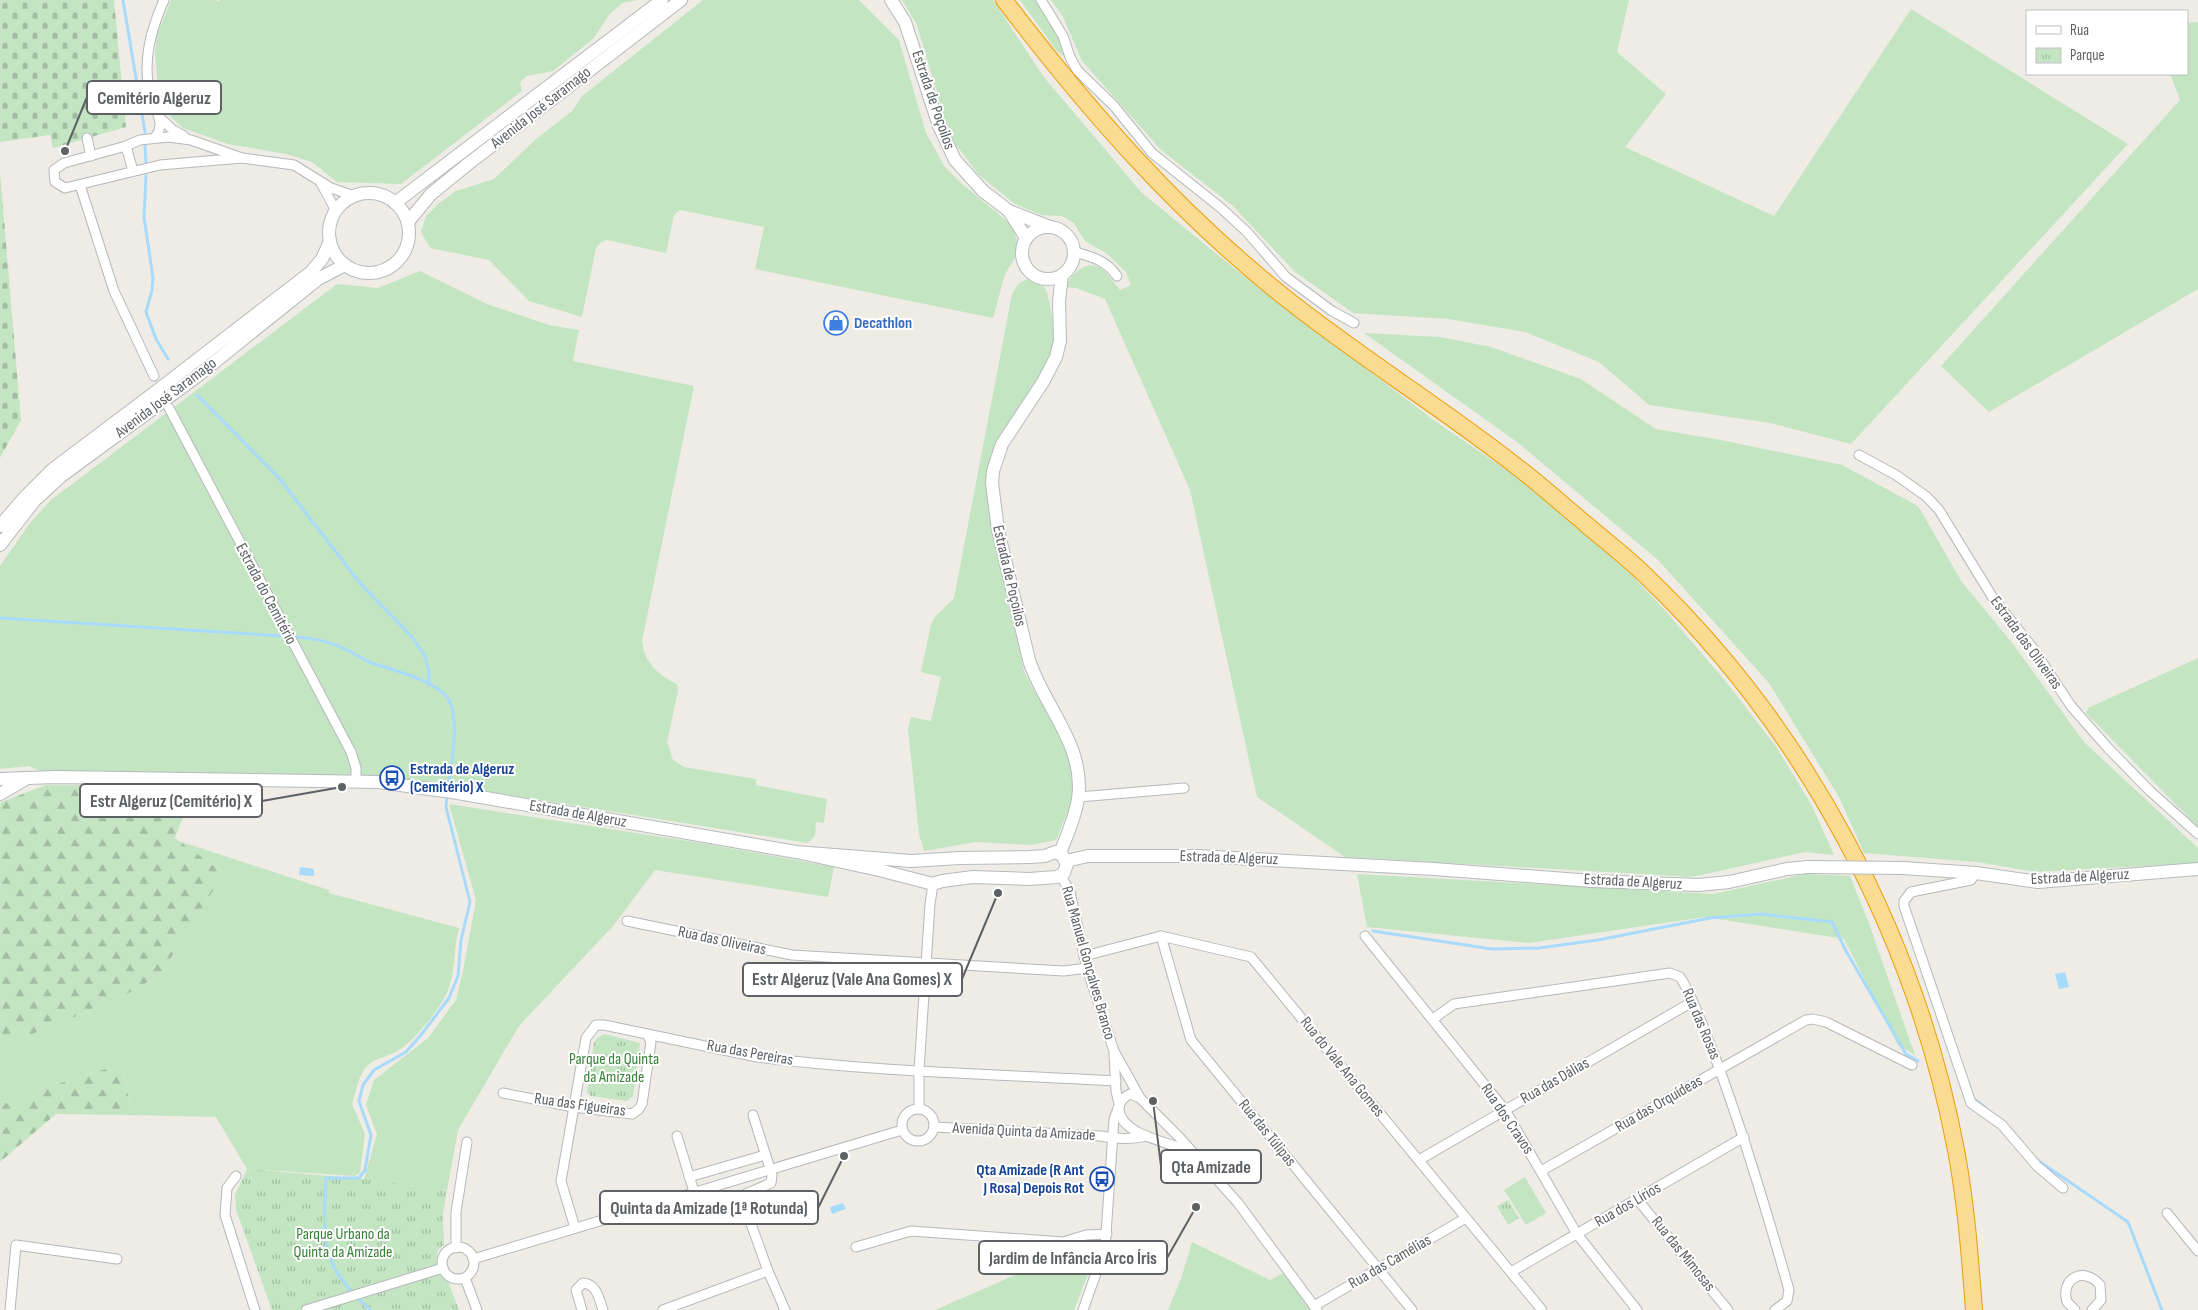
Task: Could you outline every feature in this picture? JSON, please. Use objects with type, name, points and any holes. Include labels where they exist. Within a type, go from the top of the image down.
[{"type":"highway","points":[[1004,0],[1062,77],[1115,138],[1174,200],[1283,296],[1516,466],[1645,574],[1716,649],[1792,749],[1846,840],[1886,922],[1927,1035],[1956,1148],[1967,1215],[1974,1310]]},
{"type":"main road","name":"Avenida José Saramago","points":[[395,203],[662,0]]},
{"type":"main road","name":"Avenida José Saramago","points":[[408,222],[431,194],[681,0]]},
{"type":"main road","name":"Estrada de Poçoilos","points":[[891,0],[905,22],[939,126],[955,160],[983,191],[1009,211],[1067,235],[1075,252],[1072,265],[1062,275],[1059,301],[1060,341],[1056,357],[1043,382],[1002,444],[993,471],[992,489],[998,530],[1028,660],[1032,672],[1070,742],[1076,760],[1079,778],[1079,797],[1063,857]]},
{"type":"main road","points":[[330,241],[338,258],[345,265],[356,271],[368,273],[381,272],[392,266],[401,258],[409,237],[408,222],[403,212],[395,203],[375,194],[354,196],[344,202],[336,211]]},
{"type":"main road","name":"Avenida José Saramago","points":[[0,526],[53,469],[154,394],[311,272],[322,259],[330,241],[330,225],[336,211]]},
{"type":"main road","name":"Estrada de Poçoilos","points":[[1009,211],[1026,238],[1022,252],[1025,266],[1038,277],[1046,279],[1059,301]]},
{"type":"main road","points":[[1026,238],[1034,230],[1050,227]]},
{"type":"main road","name":"Avenida José Saramago","points":[[0,545],[34,500],[60,477],[196,377],[318,279],[345,265]]},
{"type":"main road","points":[[1046,279],[1062,275]]},
{"type":"main road","name":"Estrada de Algeruz","points":[[0,794],[29,778]]},
{"type":"main road","name":"Estrada de Algeruz","points":[[0,779],[356,781],[448,791],[796,852],[935,883],[974,878],[1029,879],[1057,877]]},
{"type":"main road","name":"Estrada de Algeruz","points":[[796,852],[911,861],[1045,856],[1051,852],[1063,857],[1198,856],[1434,869],[1592,881],[1699,885],[1729,882],[1808,866],[1903,868],[1976,873],[2038,882],[2198,869]]},
{"type":"main road","points":[[1045,856],[1041,863],[1043,871],[1057,877],[1066,871],[1063,857]]},
{"type":"main road","points":[[936,860],[945,868],[946,872],[935,883],[923,877],[922,868],[929,861],[936,860]]},
{"type":"street","points":[[164,0],[149,40],[146,56],[150,97],[159,116],[173,130],[191,140],[242,158]]},
{"type":"street","points":[[1041,0],[1063,36],[1070,57],[1077,70],[1114,106],[1152,153],[1228,214],[1247,232],[1286,277],[1332,311],[1354,323]]},
{"type":"street","points":[[155,137],[160,130],[159,116]]},
{"type":"street","points":[[191,140],[155,137],[64,163],[54,170],[55,182],[64,188],[132,170],[160,165],[242,158],[294,164],[342,193],[354,196]]},
{"type":"street","points":[[86,138],[92,156]]},
{"type":"street","points":[[126,146],[132,170]]},
{"type":"street","points":[[320,180],[336,211]]},
{"type":"street","points":[[80,185],[83,200],[114,291],[154,376]]},
{"type":"street","points":[[1075,252],[1099,259],[1111,267],[1117,276]]},
{"type":"street","name":"Estrada do Cemitério","points":[[169,408],[351,752],[356,768],[356,781]]},
{"type":"street","name":"Estrada das Oliveiras","points":[[1858,455],[1896,475],[1927,497],[1939,510],[1993,598],[2032,647],[2071,706],[2150,791],[2198,834]]},
{"type":"street","points":[[1079,797],[1184,788]]},
{"type":"street","points":[[1976,873],[1971,880],[1911,892],[1904,901],[1904,906],[1971,1103],[2002,1125],[2036,1166],[2063,1188]]},
{"type":"street","name":"Rua Manuel Gonçalves Branco","points":[[1057,877],[1070,892],[1087,968],[1114,1051],[1140,1098],[1180,1138],[1238,1203],[1315,1308]]},
{"type":"street","points":[[919,1108],[919,1070],[926,963],[935,883]]},
{"type":"street","name":"Rua das Oliveiras","points":[[627,921],[792,955],[1064,971],[1087,968]]},
{"type":"street","name":"Rua do Vale Ana Gomes","points":[[1084,956],[1160,936],[1251,957],[1542,1310]]},
{"type":"street","name":"Rua das Túlipas","points":[[1160,936],[1190,1040],[1412,1310]]},
{"type":"street","name":"Rua dos Cravos","points":[[1365,936],[1505,1110],[1577,1234],[1637,1310]]},
{"type":"street","name":"Rua das Rosas","points":[[1433,1019],[1454,1004],[1670,973],[1680,977],[1720,1070],[1744,1137],[1789,1290],[1787,1301],[1775,1310]]},
{"type":"street","name":"Rua das Dálias","points":[[1419,1160],[1692,1002]]},
{"type":"street","name":"Rua das Orquídeas","points":[[1541,1172],[1720,1070],[1798,1023],[1813,1019],[1833,1025],[1912,1065]]},
{"type":"street","name":"Rua das Pereiras","points":[[575,1228],[561,1181],[586,1038],[590,1030],[596,1026],[604,1024],[756,1057],[919,1070],[1116,1080]]},
{"type":"street","name":"Rua das Figueiras","points":[[503,1093],[573,1108],[632,1114],[642,1104],[651,1042],[647,1034]]},
{"type":"street","name":"Rua Manuel Gonçalves Branco","points":[[1114,1051],[1120,1113],[1127,1125],[1133,1130],[1191,1152]]},
{"type":"street","points":[[1083,1310],[1103,1256],[1107,1234],[1114,1119],[1119,1105],[1125,1096],[1130,1094],[1140,1098]]},
{"type":"street","points":[[919,1108],[930,1114],[934,1126],[928,1138],[917,1142],[910,1140],[902,1130],[903,1117],[907,1112],[919,1108]]},
{"type":"street","points":[[677,1136],[699,1208],[741,1196],[771,1183],[773,1179],[753,1115]]},
{"type":"street","points":[[1148,1136],[1154,1134],[1159,1126],[1156,1116]]},
{"type":"street","name":"Avenida Quinta da Amizade","points":[[934,1126],[1132,1139],[1148,1136]]},
{"type":"street","points":[[473,1259],[902,1130]]},
{"type":"street","name":"Rua dos Lírios","points":[[1511,1272],[1744,1137]]},
{"type":"street","points":[[456,1248],[456,1212],[467,1142]]},
{"type":"street","points":[[689,1177],[765,1155]]},
{"type":"street","points":[[236,1176],[227,1188],[225,1215],[255,1310]]},
{"type":"street","points":[[741,1196],[768,1271],[785,1310]]},
{"type":"street","name":"Rua das Mimosas","points":[[1637,1199],[1728,1310]]},
{"type":"street","points":[[2166,1213],[2198,1251]]},
{"type":"street","name":"Rua das Camélias","points":[[1315,1308],[1466,1218]]},
{"type":"street","points":[[856,1247],[911,1231],[1063,1242],[1086,1235],[1107,1234]]},
{"type":"street","points":[[10,1310],[16,1245],[117,1259]]},
{"type":"street","points":[[456,1248],[466,1249],[473,1259],[472,1271],[465,1278],[457,1279],[451,1277],[443,1268],[444,1256],[448,1251],[456,1248]]},
{"type":"street","points":[[306,1310],[443,1268]]},
{"type":"street","points":[[663,1310],[768,1271]]},
{"type":"street","points":[[2075,1310],[2067,1302],[2066,1288],[2069,1282],[2082,1275],[2095,1280],[2102,1292],[2101,1300],[2092,1310]]},
{"type":"street","points":[[465,1278],[478,1310]]},
{"type":"street","points":[[582,1310],[576,1290],[579,1285],[589,1283],[594,1287],[603,1310]]},
{"type":"green space","points":[[0,0],[114,0],[126,127],[53,148],[50,135],[0,142]]},
{"type":"green space","points":[[171,0],[216,0],[218,2],[220,0],[638,0],[622,3],[609,15],[593,39],[553,71],[527,76],[520,82],[522,91],[401,184],[337,182],[312,162],[286,154],[228,144],[183,128],[172,118],[159,99],[155,52],[157,35]]},
{"type":"green space","points":[[703,0],[859,0],[899,40],[926,133],[945,167],[962,184],[1007,221],[1017,240],[1015,258],[1005,274],[993,318],[755,269],[764,227],[680,210],[674,215],[666,253],[607,240],[601,242],[596,248],[582,317],[529,301],[489,260],[430,248],[421,232],[426,216],[438,204],[456,191],[494,179],[536,139],[572,111],[582,96]]},
{"type":"green space","points":[[902,0],[993,0],[1043,76],[1142,193],[1240,273],[1435,421],[1518,478],[1621,564],[1662,607],[1727,683],[1777,748],[1812,806],[1834,855],[1805,852],[1692,877],[1345,857],[1257,797],[1190,490],[1105,299],[1076,288],[1066,287],[1075,273],[1090,265],[1104,270],[1120,290],[1131,285],[1126,272],[1106,253],[1085,241],[1074,223],[1062,216],[1041,215],[1015,204],[979,175],[950,137],[917,25]]},
{"type":"green space","points":[[1020,0],[1036,0],[1057,32],[1065,58],[1055,49]]},
{"type":"green space","points":[[1051,0],[1629,0],[1617,52],[1666,94],[1625,147],[1774,216],[1911,9],[2128,144],[1851,444],[1770,423],[1649,405],[1599,362],[1525,332],[1448,319],[1353,313],[1294,271],[1233,206],[1161,150],[1082,61],[1063,17]]},
{"type":"green space","points":[[2198,22],[2198,289],[1989,412],[1941,366],[2180,100],[2170,75],[2188,75],[2188,23]]},
{"type":"green space","points":[[0,172],[21,420],[0,458]]},
{"type":"green space","points":[[420,271],[487,304],[549,325],[579,330],[573,361],[694,386],[642,641],[643,649],[653,667],[677,684],[678,691],[667,742],[673,760],[684,767],[756,779],[756,785],[827,799],[824,823],[816,822],[815,836],[808,843],[453,786],[45,773],[29,766],[0,769],[0,566],[30,523],[51,500],[337,284],[378,288]]},
{"type":"green space","points":[[1033,278],[1046,290],[1048,297],[1053,328],[1051,354],[996,444],[987,473],[986,489],[1007,598],[1025,674],[1067,749],[1071,769],[1073,799],[1056,840],[1032,845],[976,842],[924,851],[919,834],[908,729],[911,717],[931,721],[941,677],[921,672],[931,624],[934,618],[954,598],[1012,294],[1020,283]]},
{"type":"green space","points":[[1364,333],[1440,337],[1491,347],[1581,379],[1656,429],[1721,440],[1842,465],[1918,506],[1962,582],[2013,644],[2084,742],[2198,848],[2198,863],[2036,872],[1977,862],[1864,853],[1839,797],[1769,683],[1658,560],[1517,442]]},
{"type":"green space","points":[[2198,658],[2198,827],[2086,713],[2088,708]]},
{"type":"green space","points":[[46,785],[194,786],[175,838],[224,873],[160,975],[117,1000],[0,1047],[0,805],[1,802]]},
{"type":"green space","points":[[449,804],[701,843],[834,867],[828,897],[655,870],[613,926],[519,1026],[458,1130],[447,1190],[364,1179],[377,1134],[366,1105],[374,1080],[428,1038],[456,1000],[463,971],[476,900]]},
{"type":"green space","points":[[179,841],[329,890],[329,893],[459,928],[449,987],[437,1009],[405,1046],[368,1065],[360,1078],[352,1104],[365,1134],[360,1173],[355,1176],[247,1169],[216,1117],[132,1115],[122,1064],[41,1089],[20,1106],[0,1102],[0,1047],[117,1000],[160,975],[224,873]]},
{"type":"green space","points":[[1357,874],[1714,894],[1805,874],[1850,876],[1868,921],[1915,1055],[1898,1045],[1844,939],[1705,917],[1529,943],[1367,927]]},
{"type":"green space","name":"Parque da Quinta da Amizade","points":[[604,1034],[640,1043],[633,1096],[627,1101],[591,1096],[587,1092],[594,1043],[597,1038]]},
{"type":"green space","points":[[122,1064],[132,1115],[56,1114],[0,1162],[0,1102],[20,1106],[41,1089]]},
{"type":"green space","name":"Parque Urbano da Quinta da Amizade","points":[[247,1169],[364,1179],[447,1190],[443,1213],[444,1245],[438,1250],[436,1261],[448,1281],[459,1310],[272,1310],[236,1210],[235,1195]]},
{"type":"green space","points":[[1525,1177],[1546,1213],[1526,1225],[1504,1190]]},
{"type":"green space","points":[[1508,1200],[1519,1218],[1508,1225],[1497,1206]]},
{"type":"green space","points":[[1095,1240],[1101,1241],[1074,1310],[935,1310]]},
{"type":"green space","points":[[1192,1242],[1270,1280],[1283,1273],[1311,1310],[1168,1310],[1181,1279]]},
{"type":"water","points":[[300,867],[314,869],[314,876],[299,875]]},
{"type":"water","points":[[2065,972],[2069,987],[2059,989],[2055,974]]},
{"type":"water","points":[[843,1203],[846,1209],[832,1214],[830,1207]]},
{"type":"waterway","points":[[123,0],[145,132]]},
{"type":"waterway","points":[[145,146],[146,164]]},
{"type":"waterway","points":[[146,176],[144,217],[153,278],[146,312],[156,339],[168,359]]},
{"type":"waterway","points":[[197,395],[279,478],[359,582],[411,636],[425,656],[429,672],[429,685]]},
{"type":"waterway","points":[[0,618],[282,636]]},
{"type":"waterway","points":[[297,637],[321,640],[339,646],[372,663],[429,683],[447,697],[451,705],[454,725],[454,747],[448,789]]},
{"type":"waterway","points":[[370,1310],[342,1280],[330,1258],[324,1224],[326,1178],[359,1178],[365,1170],[371,1135],[359,1101],[363,1085],[374,1070],[406,1052],[421,1035],[449,998],[458,976],[461,940],[470,902],[446,807],[447,795]]},
{"type":"waterway","points":[[1373,931],[1492,949],[1539,948],[1598,940],[1710,918],[1760,914],[1832,922],[1846,951],[1906,1054],[1918,1061]]},
{"type":"waterway","points":[[1973,1098],[1986,1108]]},
{"type":"waterway","points":[[2036,1159],[2128,1222],[2162,1310]]},
{"type":"place","name":"Cemitério Algeruz","points":[[65,151]]},
{"type":"place","name":"Decathlon","points":[[836,323]]},
{"type":"place","name":"Estrada de Algeruz (Cemitério) X","points":[[392,778]]},
{"type":"place","name":"Estr Algeruz (Cemitério) X","points":[[342,787]]},
{"type":"place","name":"Estr Algeruz (Vale Ana Gomes) X","points":[[998,893]]},
{"type":"place","name":"Qta Amizade","points":[[1153,1101]]},
{"type":"place","name":"Quinta da Amizade (1ª Rotunda)","points":[[844,1156]]},
{"type":"place","name":"Qta Amizade (R Ant J Rosa) Depois Rot","points":[[1102,1179]]},
{"type":"place","name":"Jardim de Infância Arco Íris","points":[[1196,1207]]}]
